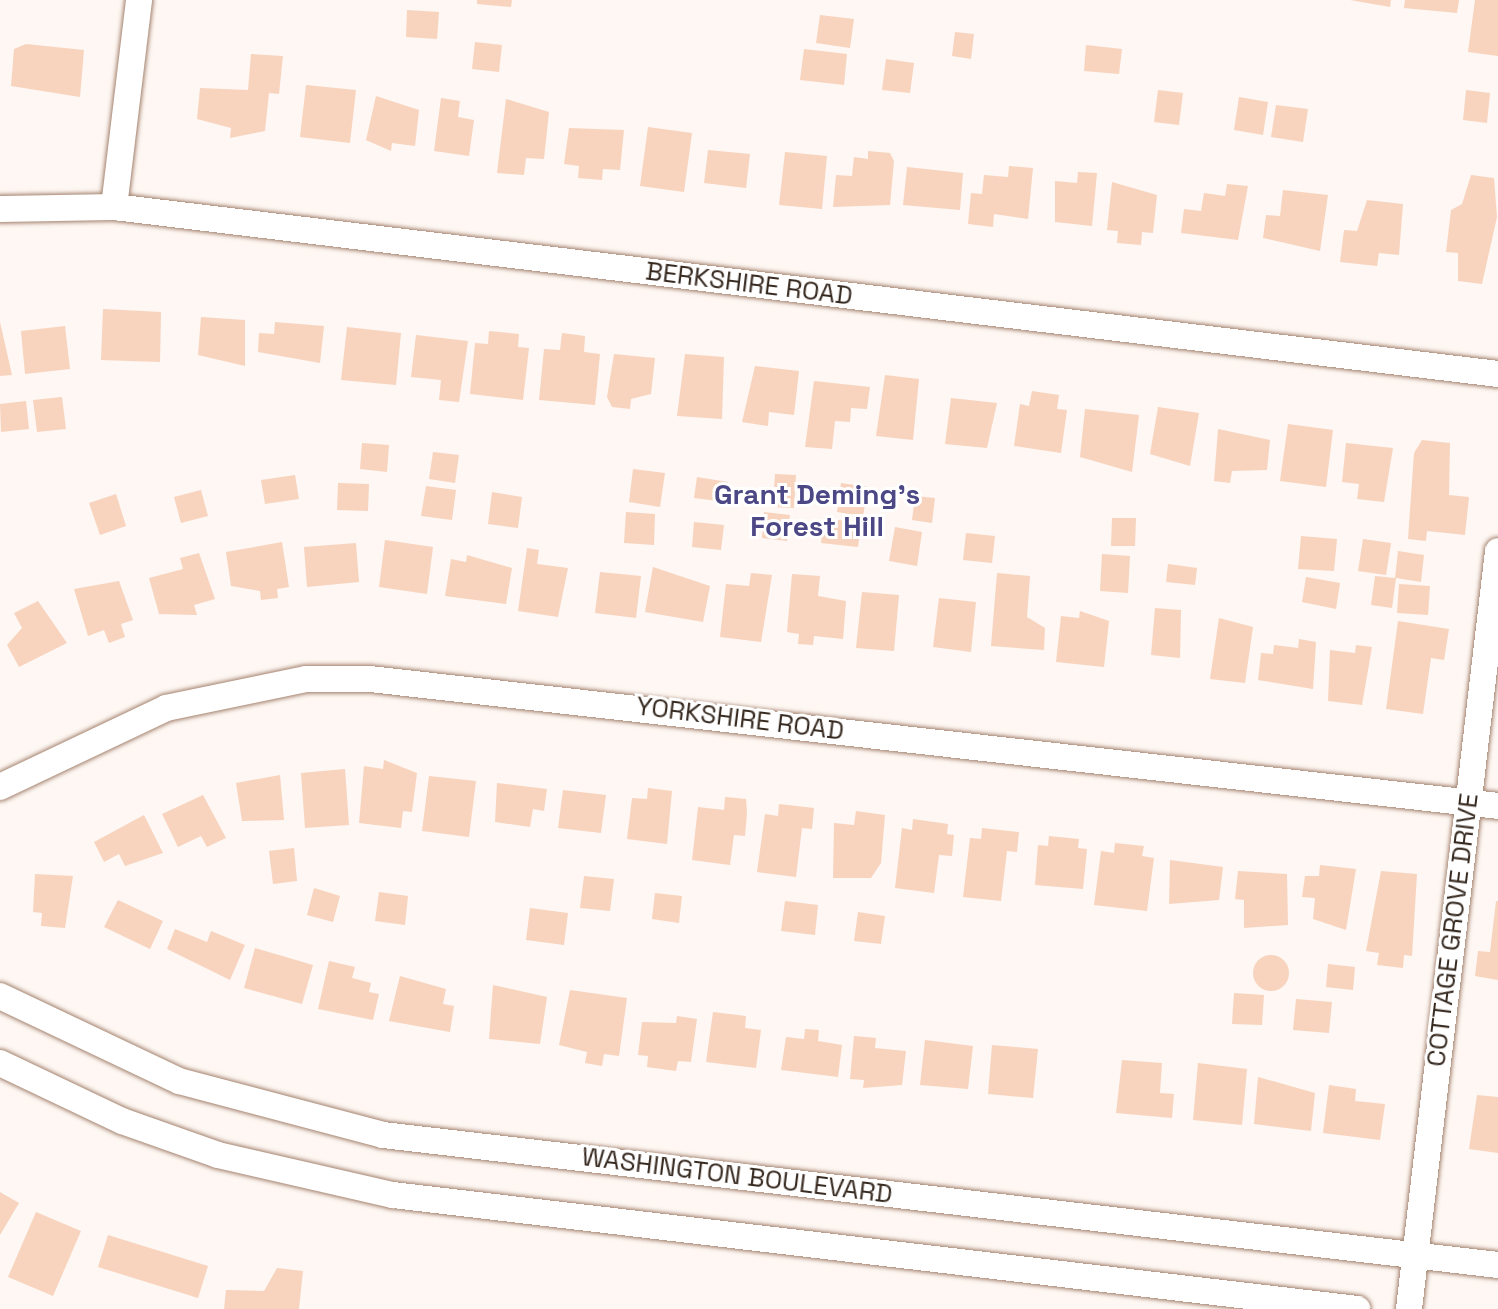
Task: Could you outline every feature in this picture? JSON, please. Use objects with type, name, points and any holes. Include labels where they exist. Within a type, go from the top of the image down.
[{"type":"street","points":[[114,207],[139,0]]},
{"type":"street","name":"BERKSHIRE ROAD","points":[[0,209],[114,207],[1498,374]]},
{"type":"street","name":"COTTAGE GROVE DRIVE","points":[[1409,1309],[1498,551]]},
{"type":"street","name":"YORKSHIRE ROAD","points":[[0,787],[166,708],[306,679],[370,679],[1498,806]]},
{"type":"street","name":"WASHINGTON BOULEVARD","points":[[0,996],[179,1081],[383,1135],[1498,1265]]},
{"type":"street","points":[[0,1063],[122,1121],[218,1155],[393,1195],[1357,1309]]},
{"type":"building","points":[[477,0],[512,0],[511,7],[477,4]]},
{"type":"building","points":[[1350,0],[1391,0],[1390,7]]},
{"type":"building","points":[[1405,0],[1459,0],[1457,13],[1404,8]]},
{"type":"building","points":[[1475,0],[1498,0],[1498,56],[1468,52]]},
{"type":"building","points":[[407,10],[439,12],[437,39],[406,37]]},
{"type":"building","points":[[820,15],[854,19],[850,48],[816,43]]},
{"type":"building","points":[[955,32],[974,34],[971,59],[952,56]]},
{"type":"building","points":[[475,42],[502,45],[499,72],[472,69]]},
{"type":"building","points":[[26,44],[84,50],[80,97],[11,86],[14,49]]},
{"type":"building","points":[[1086,45],[1122,49],[1119,74],[1084,71]]},
{"type":"building","points":[[804,49],[847,54],[844,85],[800,80]]},
{"type":"building","points":[[251,54],[283,56],[279,94],[269,93],[265,131],[230,138],[231,128],[197,119],[200,88],[248,90]]},
{"type":"building","points":[[886,59],[914,63],[910,93],[882,90]]},
{"type":"building","points":[[306,85],[356,90],[350,143],[300,137]]},
{"type":"building","points":[[1158,90],[1183,93],[1179,125],[1154,122]]},
{"type":"building","points":[[1466,90],[1490,93],[1487,123],[1463,120]]},
{"type":"building","points":[[376,96],[419,110],[415,146],[392,143],[391,151],[366,140]]},
{"type":"building","points":[[1239,97],[1268,102],[1263,135],[1234,130]]},
{"type":"building","points":[[441,98],[460,101],[458,117],[474,120],[469,156],[434,151]]},
{"type":"building","points":[[506,99],[549,112],[544,159],[526,158],[524,175],[497,173]]},
{"type":"building","points":[[1276,105],[1308,109],[1303,142],[1271,137]]},
{"type":"building","points":[[648,127],[692,133],[684,192],[640,186]]},
{"type":"building","points":[[569,128],[624,130],[620,170],[603,169],[602,180],[578,178],[579,166],[564,164]]},
{"type":"building","points":[[708,150],[750,154],[746,188],[704,183]]},
{"type":"building","points":[[868,151],[890,153],[894,161],[890,205],[833,207],[836,175],[852,176],[854,157],[868,159]]},
{"type":"building","points":[[785,152],[827,156],[822,209],[779,205]]},
{"type":"building","points":[[1009,166],[1033,168],[1028,219],[994,214],[993,227],[968,224],[971,193],[982,194],[984,175],[1008,177]]},
{"type":"building","points":[[907,167],[963,173],[960,210],[903,205]]},
{"type":"building","points":[[1078,172],[1097,173],[1092,226],[1055,222],[1055,181],[1077,183]]},
{"type":"building","points":[[1471,175],[1494,178],[1497,217],[1482,284],[1458,281],[1458,253],[1446,252],[1451,210],[1462,204]]},
{"type":"building","points":[[1112,182],[1157,195],[1153,233],[1142,232],[1141,245],[1117,243],[1118,231],[1107,230]]},
{"type":"building","points":[[1227,184],[1248,186],[1238,240],[1181,233],[1184,209],[1201,211],[1204,193],[1225,196]]},
{"type":"building","points":[[1283,190],[1328,195],[1320,251],[1263,238],[1266,215],[1280,216]]},
{"type":"building","points":[[1367,200],[1403,204],[1399,255],[1379,253],[1377,266],[1340,262],[1344,230],[1357,231]]},
{"type":"building","points":[[103,309],[161,312],[160,362],[101,360]]},
{"type":"building","points":[[201,317],[245,320],[245,366],[198,355]]},
{"type":"building","points":[[0,322],[12,375],[0,376]]},
{"type":"building","points":[[275,322],[324,326],[320,363],[258,352],[259,333],[274,334]]},
{"type":"building","points":[[65,326],[70,369],[25,374],[21,331]]},
{"type":"building","points":[[347,327],[401,333],[396,385],[341,380]]},
{"type":"building","points":[[489,331],[519,334],[518,347],[529,348],[523,400],[470,394],[475,343],[488,344]]},
{"type":"building","points":[[562,333],[585,336],[584,352],[600,354],[595,405],[539,400],[544,349],[560,350]]},
{"type":"building","points":[[416,335],[468,341],[459,402],[439,400],[441,380],[411,377]]},
{"type":"building","points":[[614,354],[655,358],[651,394],[631,399],[630,409],[612,407],[607,397]]},
{"type":"building","points":[[685,354],[724,357],[722,419],[677,416]]},
{"type":"building","points":[[755,366],[799,371],[794,415],[769,412],[768,426],[742,422]]},
{"type":"building","points":[[885,375],[919,379],[913,440],[876,436]]},
{"type":"building","points":[[814,381],[870,387],[867,409],[851,408],[850,422],[835,421],[832,449],[805,447]]},
{"type":"building","points":[[1032,391],[1059,395],[1057,409],[1067,410],[1061,453],[1014,446],[1020,404],[1029,406]]},
{"type":"building","points":[[62,397],[66,429],[37,432],[33,400]]},
{"type":"building","points":[[951,398],[997,403],[987,448],[945,444]]},
{"type":"building","points":[[26,401],[29,429],[1,432],[0,404]]},
{"type":"building","points":[[1158,407],[1199,413],[1190,466],[1150,454]]},
{"type":"building","points":[[1085,409],[1139,415],[1132,472],[1080,457]]},
{"type":"building","points":[[1288,424],[1333,430],[1326,487],[1280,481]]},
{"type":"building","points":[[1218,429],[1270,440],[1267,470],[1232,471],[1230,483],[1214,481]]},
{"type":"building","points":[[1422,440],[1450,443],[1449,495],[1469,497],[1465,535],[1427,531],[1426,541],[1408,539],[1414,453]]},
{"type":"building","points":[[362,443],[389,445],[387,472],[360,469]]},
{"type":"building","points":[[1346,443],[1393,448],[1384,502],[1357,499],[1359,484],[1342,482]]},
{"type":"building","points":[[433,452],[459,455],[455,483],[429,479]]},
{"type":"building","points":[[633,469],[665,473],[660,507],[629,502]]},
{"type":"building","points":[[775,474],[796,475],[794,508],[773,507]]},
{"type":"building","points":[[295,475],[299,499],[265,504],[261,480]]},
{"type":"building","points":[[697,477],[728,482],[725,502],[694,498]]},
{"type":"building","points":[[338,483],[369,484],[368,511],[337,510]]},
{"type":"building","points":[[841,483],[868,487],[863,516],[837,512]]},
{"type":"building","points":[[426,486],[456,490],[452,520],[421,516]]},
{"type":"building","points":[[201,490],[208,516],[181,523],[174,497]]},
{"type":"building","points":[[492,492],[522,497],[518,528],[488,524]]},
{"type":"building","points":[[116,494],[126,526],[100,535],[89,503]]},
{"type":"building","points":[[915,496],[935,498],[932,523],[912,520]]},
{"type":"building","points":[[626,512],[655,514],[654,545],[624,543]]},
{"type":"building","points":[[764,512],[790,515],[787,541],[762,538]]},
{"type":"building","points":[[824,518],[861,523],[858,547],[821,543]]},
{"type":"building","points":[[1112,518],[1136,518],[1135,546],[1111,546]]},
{"type":"building","points":[[694,522],[724,525],[721,550],[692,547]]},
{"type":"building","points":[[895,527],[922,532],[917,566],[889,561]]},
{"type":"building","points":[[966,533],[995,536],[992,563],[963,560]]},
{"type":"building","points":[[1301,536],[1337,539],[1334,571],[1298,569]]},
{"type":"building","points":[[1363,539],[1391,543],[1386,575],[1358,571]]},
{"type":"building","points":[[385,540],[433,547],[427,594],[379,587]]},
{"type":"building","points":[[282,542],[289,587],[277,589],[278,598],[261,600],[260,591],[231,586],[226,552]]},
{"type":"building","points":[[356,543],[359,582],[307,587],[304,547]]},
{"type":"building","points":[[527,548],[539,550],[537,564],[568,568],[558,617],[518,611]]},
{"type":"building","points":[[1398,551],[1424,555],[1421,582],[1396,578],[1392,608],[1371,605],[1375,576],[1395,578]]},
{"type":"building","points":[[199,553],[215,599],[194,605],[197,615],[159,614],[149,578],[183,569],[180,558]]},
{"type":"building","points":[[1102,554],[1130,556],[1128,593],[1100,591]]},
{"type":"building","points":[[467,555],[512,568],[506,604],[445,596],[451,559],[466,562]]},
{"type":"building","points":[[1168,564],[1197,568],[1195,585],[1166,582]]},
{"type":"building","points":[[653,567],[710,586],[703,622],[645,612]]},
{"type":"building","points":[[600,572],[641,576],[636,618],[595,613]]},
{"type":"building","points":[[751,573],[772,575],[761,642],[720,637],[726,584],[749,586]]},
{"type":"building","points":[[997,573],[1030,576],[1027,617],[1045,628],[1044,650],[991,646]]},
{"type":"building","points":[[792,574],[820,576],[818,596],[846,601],[843,639],[814,636],[813,645],[798,644],[799,634],[787,632]]},
{"type":"building","points":[[1306,577],[1340,583],[1336,609],[1302,602]]},
{"type":"building","points":[[119,581],[133,620],[121,624],[125,637],[109,643],[104,630],[88,636],[74,589]]},
{"type":"building","points":[[1399,584],[1430,586],[1428,615],[1397,613]]},
{"type":"building","points":[[862,592],[899,595],[894,651],[856,648]]},
{"type":"building","points":[[939,598],[976,602],[971,652],[933,647]]},
{"type":"building","points":[[38,601],[67,643],[19,667],[7,645],[22,628],[14,613]]},
{"type":"building","points":[[1155,608],[1181,610],[1180,658],[1151,655]]},
{"type":"building","points":[[1080,611],[1109,621],[1104,667],[1056,662],[1061,616],[1079,618]]},
{"type":"building","points":[[1219,618],[1253,627],[1245,683],[1210,679]]},
{"type":"building","points":[[1398,621],[1449,629],[1444,660],[1431,658],[1423,714],[1386,709]]},
{"type":"building","points":[[1299,639],[1316,642],[1313,689],[1258,680],[1261,653],[1273,654],[1274,645],[1298,648]]},
{"type":"building","points":[[1356,645],[1372,647],[1362,705],[1328,701],[1330,650],[1355,653]]},
{"type":"building","points":[[384,760],[417,773],[412,812],[403,811],[401,828],[359,823],[364,766],[383,769]]},
{"type":"building","points":[[345,769],[349,825],[305,828],[301,773]]},
{"type":"building","points":[[280,775],[284,820],[242,821],[236,783]]},
{"type":"building","points":[[429,776],[476,781],[469,837],[422,831]]},
{"type":"building","points":[[497,783],[547,789],[544,811],[533,809],[530,827],[495,822]]},
{"type":"building","points":[[648,788],[672,791],[667,844],[627,839],[632,798],[647,799]]},
{"type":"building","points":[[563,790],[606,795],[601,833],[558,828]]},
{"type":"building","points":[[203,795],[226,838],[207,847],[201,836],[178,847],[162,814]]},
{"type":"building","points":[[725,797],[746,799],[745,836],[734,835],[730,865],[692,860],[698,807],[724,810]]},
{"type":"building","points":[[779,804],[814,808],[812,829],[802,828],[796,877],[757,872],[765,814],[778,816]]},
{"type":"building","points":[[856,811],[885,815],[881,863],[871,878],[833,878],[834,823],[854,825]]},
{"type":"building","points":[[144,815],[163,853],[125,866],[119,854],[104,862],[94,842]]},
{"type":"building","points":[[913,819],[948,824],[947,834],[954,835],[952,856],[939,855],[934,893],[895,888],[902,828],[912,830]]},
{"type":"building","points":[[982,828],[1019,832],[1017,852],[1007,851],[1001,901],[963,897],[970,838],[981,839]]},
{"type":"building","points":[[1049,836],[1079,839],[1078,848],[1087,849],[1083,889],[1035,885],[1038,845],[1048,846]]},
{"type":"building","points":[[1115,843],[1144,846],[1142,856],[1154,858],[1147,911],[1094,905],[1101,851],[1114,853]]},
{"type":"building","points":[[294,848],[297,881],[273,884],[269,851]]},
{"type":"building","points":[[1170,860],[1223,867],[1219,900],[1169,904]]},
{"type":"building","points":[[1320,865],[1356,869],[1346,930],[1313,919],[1315,898],[1302,897],[1305,876],[1319,876]]},
{"type":"building","points":[[1238,871],[1287,874],[1288,925],[1244,928],[1244,900],[1235,899]]},
{"type":"building","points":[[1381,871],[1417,874],[1412,956],[1404,955],[1403,968],[1377,965],[1379,953],[1366,951]]},
{"type":"building","points":[[35,874],[73,876],[65,928],[41,926],[42,913],[33,912]]},
{"type":"building","points":[[584,876],[614,879],[610,911],[580,908]]},
{"type":"building","points":[[314,888],[340,896],[333,922],[307,915]]},
{"type":"building","points":[[379,892],[408,896],[405,925],[375,921]]},
{"type":"building","points":[[655,893],[682,896],[679,923],[652,919]]},
{"type":"building","points":[[118,900],[163,921],[150,949],[104,927]]},
{"type":"building","points":[[785,901],[818,905],[815,935],[781,931]]},
{"type":"building","points":[[1496,901],[1498,980],[1475,976],[1478,951],[1490,952]]},
{"type":"building","points":[[530,908],[568,913],[564,945],[526,940]]},
{"type":"building","points":[[858,912],[885,916],[881,944],[854,941]]},
{"type":"building","points":[[175,929],[207,942],[211,931],[245,945],[230,980],[167,949]]},
{"type":"building","points":[[255,948],[313,965],[302,1004],[244,988]]},
{"type":"building","points":[[1271,955],[1284,960],[1289,973],[1284,986],[1271,991],[1258,986],[1253,973],[1258,960]]},
{"type":"building","points":[[329,961],[355,967],[352,978],[371,983],[369,992],[379,994],[373,1020],[318,1009]]},
{"type":"building","points":[[1328,964],[1355,967],[1353,990],[1326,987]]},
{"type":"building","points":[[400,976],[446,989],[443,1004],[454,1006],[450,1032],[389,1021]]},
{"type":"building","points":[[493,985],[547,997],[540,1044],[489,1039]]},
{"type":"building","points":[[570,990],[627,998],[619,1056],[604,1054],[602,1066],[585,1063],[587,1052],[559,1045]]},
{"type":"building","points":[[1234,993],[1264,995],[1262,1025],[1232,1024]]},
{"type":"building","points":[[1296,999],[1332,1002],[1329,1033],[1293,1030]]},
{"type":"building","points":[[713,1012],[746,1016],[745,1028],[761,1030],[756,1068],[706,1062]]},
{"type":"building","points":[[677,1016],[697,1019],[691,1062],[678,1061],[676,1071],[647,1067],[648,1056],[638,1055],[642,1022],[676,1023]]},
{"type":"building","points":[[805,1029],[819,1030],[818,1041],[842,1045],[838,1077],[781,1070],[786,1037],[804,1039]]},
{"type":"building","points":[[854,1036],[876,1038],[875,1048],[906,1051],[902,1085],[863,1088],[864,1080],[850,1079]]},
{"type":"building","points":[[925,1040],[973,1046],[968,1089],[920,1085]]},
{"type":"building","points":[[992,1045],[1038,1049],[1033,1098],[988,1094]]},
{"type":"building","points":[[1122,1060],[1162,1063],[1160,1093],[1174,1094],[1172,1118],[1116,1113]]},
{"type":"building","points":[[1198,1063],[1247,1069],[1242,1125],[1193,1120]]},
{"type":"building","points":[[1258,1077],[1315,1093],[1311,1131],[1254,1124]]},
{"type":"building","points":[[1329,1085],[1356,1089],[1355,1101],[1385,1104],[1380,1140],[1323,1133]]},
{"type":"building","points":[[1477,1095],[1498,1097],[1498,1153],[1469,1149]]},
{"type":"building","points":[[0,1192],[19,1203],[0,1235]]},
{"type":"building","points":[[36,1212],[81,1231],[53,1296],[8,1277]]},
{"type":"building","points":[[108,1235],[208,1266],[198,1298],[98,1267]]},
{"type":"building","points":[[277,1268],[303,1271],[299,1309],[224,1309],[226,1290],[264,1291]]},
{"type":"district","name":"Grant Deming's Forest Hill","points":[[817,510]]}]
